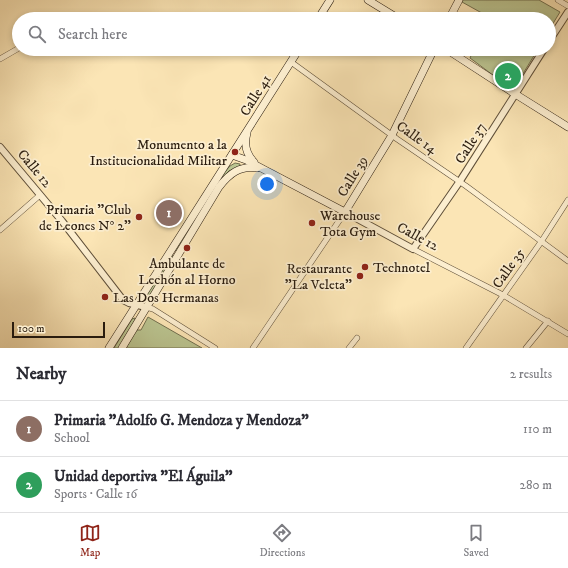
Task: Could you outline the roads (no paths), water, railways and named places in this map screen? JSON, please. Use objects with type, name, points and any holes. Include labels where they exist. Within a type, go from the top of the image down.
[{"type":"main road","points":[[322,12],[330,0]]},
{"type":"main road","points":[[368,0],[387,12]]},
{"type":"main road","points":[[453,12],[459,0]]},
{"type":"main road","name":"Calle 41","points":[[109,348],[295,56]]},
{"type":"main road","name":"Calle 39","points":[[345,212],[392,135],[431,56]]},
{"type":"main road","points":[[457,56],[568,127]]},
{"type":"main road","points":[[250,127],[246,141],[247,152],[251,160],[260,168]]},
{"type":"main road","name":"Calle 12","points":[[232,155],[246,160],[345,212]]},
{"type":"main road","points":[[122,348],[222,183],[228,176],[239,169],[251,167],[260,168]]},
{"type":"street","points":[[558,0],[568,6]]},
{"type":"street","points":[[556,30],[568,12]]},
{"type":"street","points":[[0,59],[12,52]]},
{"type":"street","name":"Calle 37","points":[[413,249],[460,181],[539,56]]},
{"type":"street","name":"Calle 14","points":[[291,62],[392,135],[460,181],[568,261]]},
{"type":"street","name":"Calle 12","points":[[0,147],[62,221],[122,300],[146,307]]},
{"type":"street","points":[[0,230],[40,195]]},
{"type":"street","name":"Calle 35","points":[[466,348],[541,242],[568,200]]},
{"type":"street","name":"Calle 12","points":[[345,212],[413,249],[504,295],[568,334]]},
{"type":"street","name":"Calle 39","points":[[253,348],[345,212]]},
{"type":"street","points":[[146,307],[153,309],[215,348]]},
{"type":"street","points":[[526,348],[548,321]]},
{"type":"street","points":[[349,348],[357,338]]},
{"type":"place","name":"Unidad deportiva \"El Águila\"","points":[[508,76]]},
{"type":"place","name":"Monumento a la Institucionalidad Militar","points":[[235,152]]},
{"type":"place","name":"Primaria \"Adolfo G. Mendoza y Mendoza\"","points":[[169,213]]},
{"type":"place","name":"Primaria \"Club de Leones N° 2\"","points":[[139,217]]},
{"type":"place","name":"Warehouse Tota Gym","points":[[312,223]]},
{"type":"place","name":"Ambulante de Lechón al Horno","points":[[187,248]]},
{"type":"place","name":"Technotel","points":[[365,267]]},
{"type":"place","name":"Restaurante \"La Veleta\"","points":[[360,276]]},
{"type":"place","name":"Las Dos Hermanas","points":[[105,297]]}]
